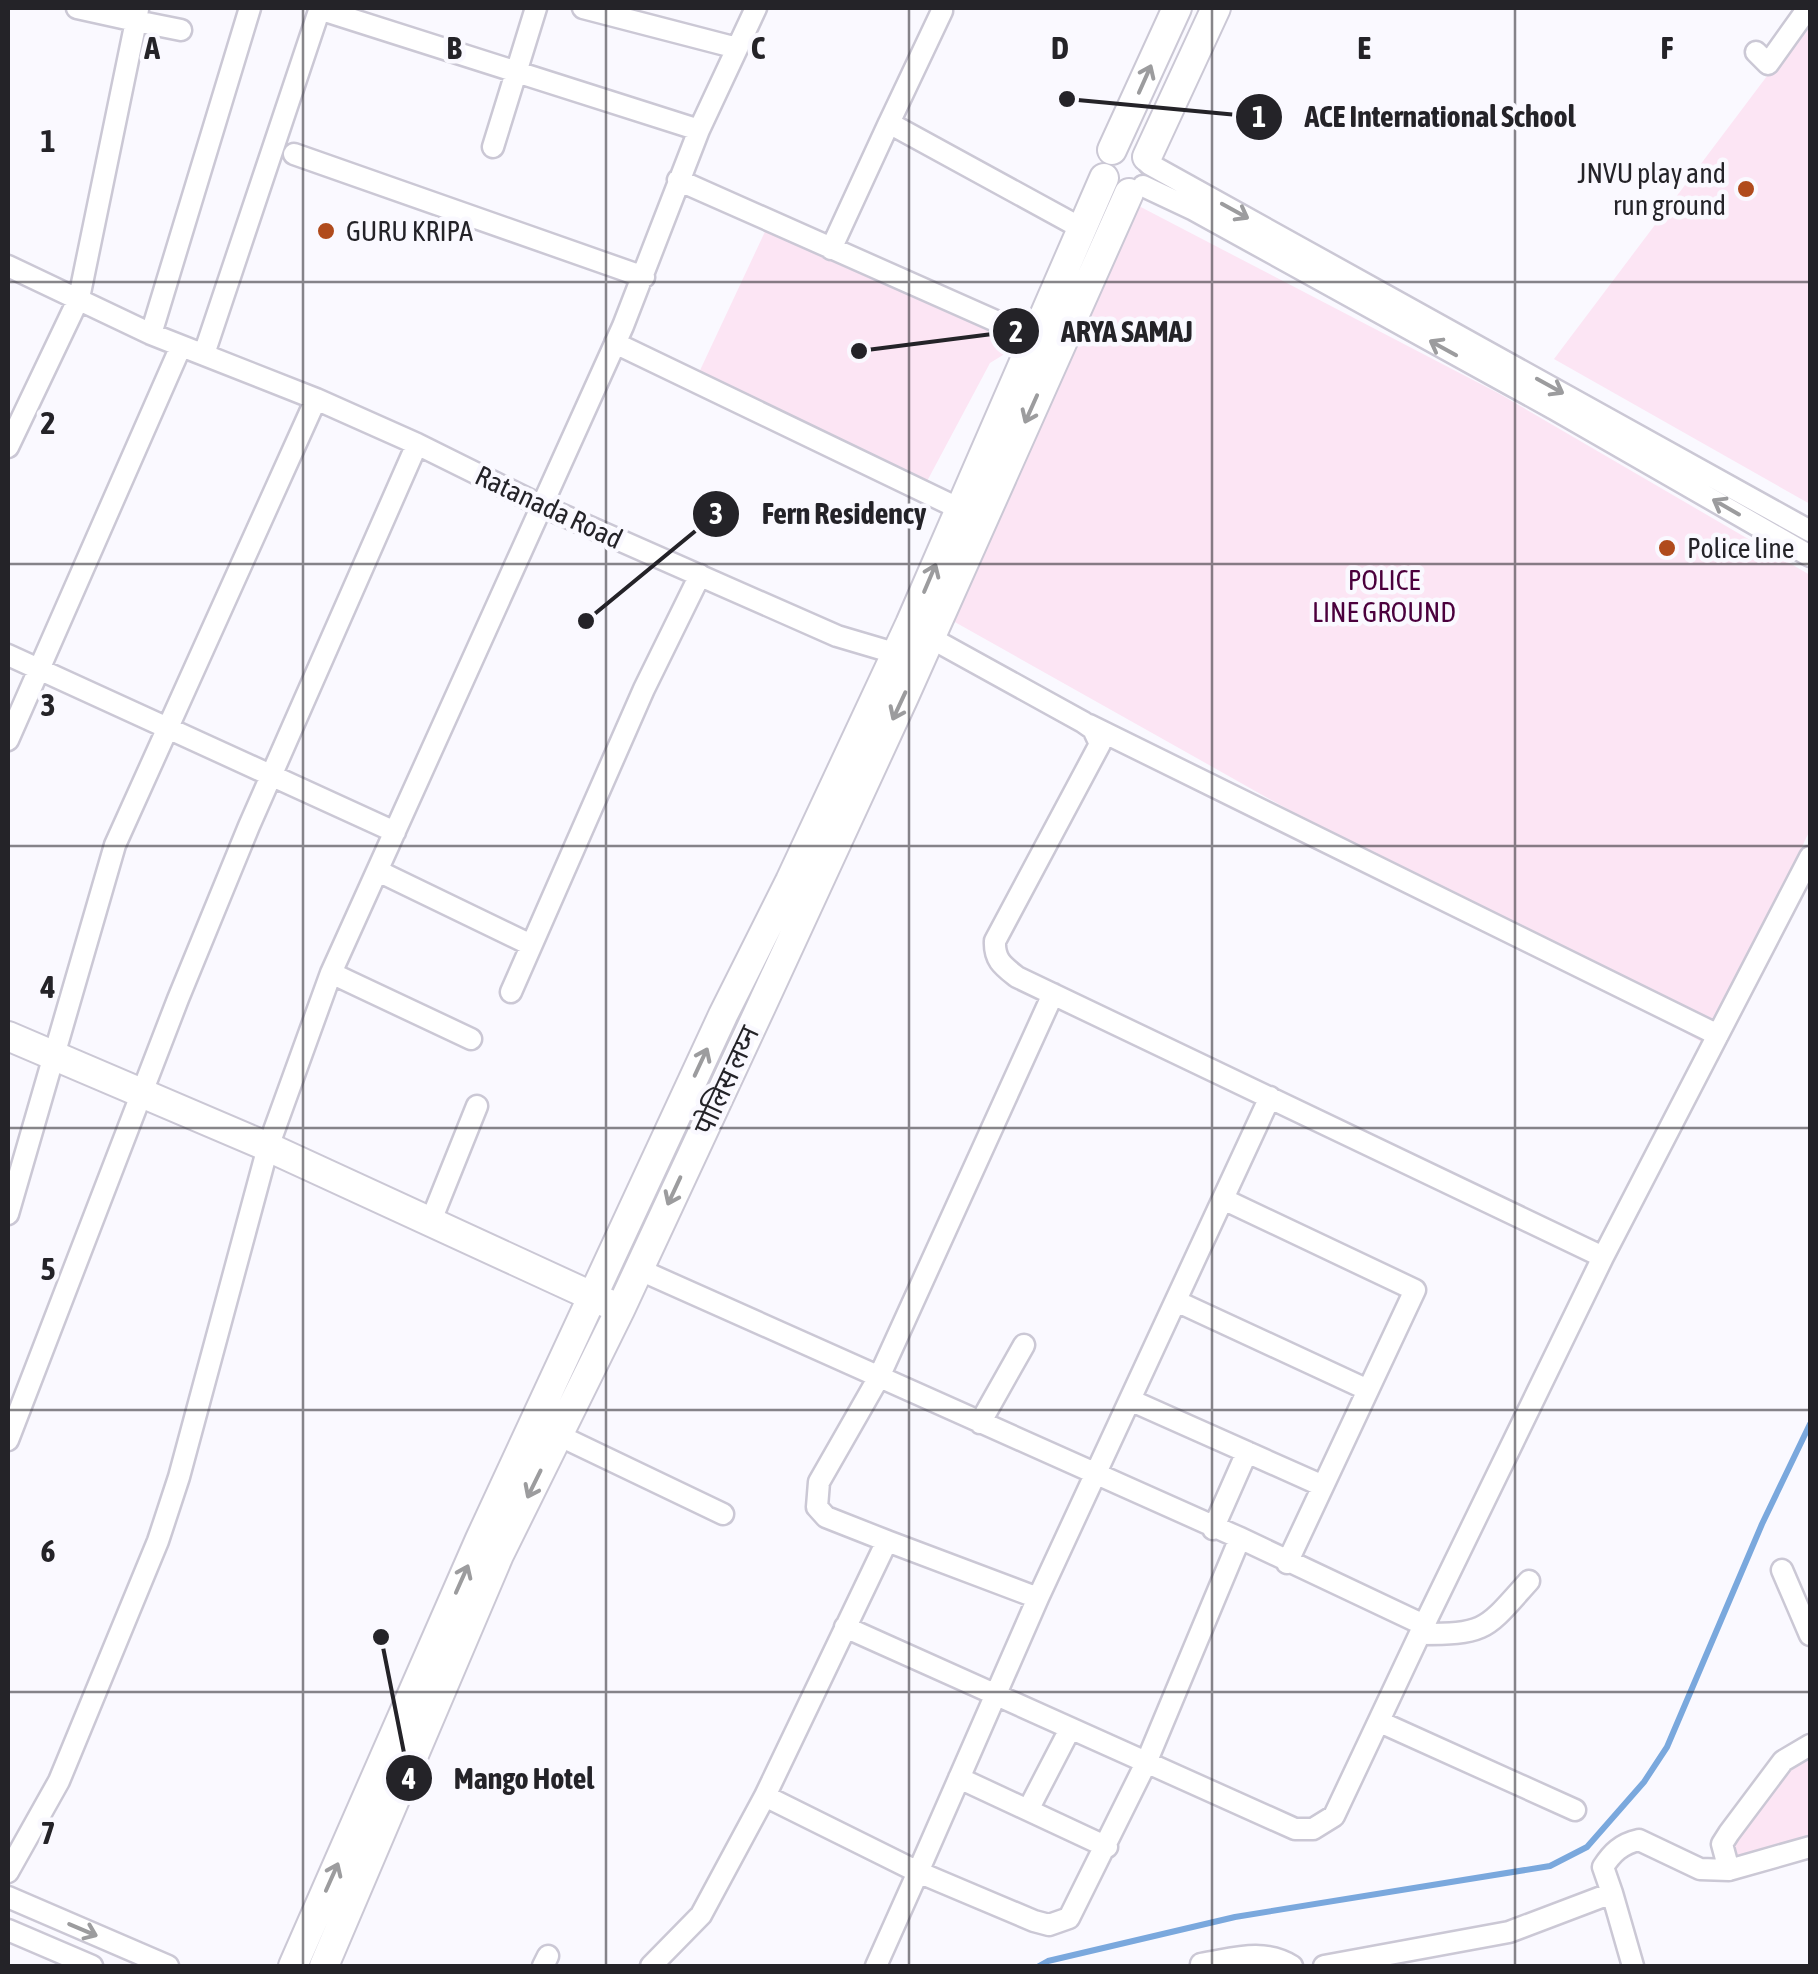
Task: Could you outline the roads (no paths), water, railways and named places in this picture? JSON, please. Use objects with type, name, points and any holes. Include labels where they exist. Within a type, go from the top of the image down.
[{"type":"street","points":[[77,8],[137,14],[181,30]]},
{"type":"street","points":[[151,334],[250,8]]},
{"type":"street","points":[[204,354],[319,8],[698,130]]},
{"type":"street","points":[[492,147],[536,8]]},
{"type":"street","points":[[583,8],[737,48]]},
{"type":"street","points":[[8,1872],[59,1781],[158,1541],[179,1477],[268,1147],[331,973],[615,343],[644,277],[698,130],[756,8]]},
{"type":"street","points":[[293,1966],[480,1539],[593,1296],[914,644],[960,508],[1104,178],[1104,162],[1177,8]]},
{"type":"street","name":"पोलिस लय्न","points":[[324,1966],[499,1554],[620,1310],[914,644],[1142,175],[1216,8]]},
{"type":"street","points":[[1756,52],[1768,64],[1808,8]]},
{"type":"street","points":[[831,248],[942,11]]},
{"type":"street","points":[[8,447],[79,298],[137,14]]},
{"type":"street","points":[[889,124],[1081,228]]},
{"type":"street","points":[[1112,150],[1135,147],[1142,175],[1194,210],[1810,556]]},
{"type":"street","points":[[294,154],[644,277]]},
{"type":"street","points":[[1104,178],[1114,189],[1142,175]]},
{"type":"street","points":[[1142,175],[1810,531]]},
{"type":"street","points":[[678,180],[1034,338]]},
{"type":"street","name":"Ratanada Road","points":[[8,266],[151,334],[417,444],[542,506],[837,636],[914,644],[1083,722],[1718,1035]]},
{"type":"street","points":[[615,343],[960,508]]},
{"type":"street","points":[[8,740],[181,346]]},
{"type":"street","points":[[8,1214],[115,845],[316,399]]},
{"type":"street","points":[[8,1440],[272,774],[417,444]]},
{"type":"street","points":[[512,992],[644,689],[700,575]]},
{"type":"street","points":[[8,655],[396,832]]},
{"type":"street","points":[[1083,722],[1093,728],[1100,744],[994,941],[994,954],[1000,964],[1052,994],[1604,1256]]},
{"type":"street","points":[[846,1627],[1295,1830],[1313,1829],[1334,1816],[1604,1256],[1810,856]]},
{"type":"street","points":[[378,871],[530,945]]},
{"type":"street","points":[[331,973],[471,1039]]},
{"type":"street","points":[[1038,1598],[826,1517],[816,1496],[819,1482],[879,1377],[1052,994]]},
{"type":"street","points":[[8,1036],[268,1147],[620,1310]]},
{"type":"street","points":[[876,1966],[1038,1598],[1270,1097]]},
{"type":"street","points":[[430,1223],[477,1106]]},
{"type":"street","points":[[1223,1199],[1415,1290],[1287,1562]]},
{"type":"street","points":[[638,1269],[1240,1538],[1422,1630],[1467,1634],[1482,1628],[1529,1581]]},
{"type":"street","points":[[1176,1301],[1368,1390]]},
{"type":"street","points":[[980,1422],[1024,1344]]},
{"type":"street","points":[[1130,1400],[1323,1486]]},
{"type":"street","points":[[558,1435],[723,1514]]},
{"type":"street","points":[[1213,1528],[1247,1452]]},
{"type":"street","points":[[765,1796],[918,1872],[1049,1925],[1069,1918],[1146,1763],[1240,1538]]},
{"type":"street","points":[[651,1966],[701,1916],[765,1796],[886,1541]]},
{"type":"street","points":[[1782,1570],[1810,1635]]},
{"type":"street","points":[[1380,1722],[1575,1810]]},
{"type":"street","points":[[1028,1810],[1070,1729]]},
{"type":"street","points":[[1728,1870],[1722,1844],[1729,1833],[1784,1762],[1810,1745]]},
{"type":"street","points":[[959,1778],[1107,1846]]},
{"type":"street","points":[[1633,1966],[1603,1868],[1610,1855],[1639,1840],[1700,1869],[1728,1870],[1810,1846]]},
{"type":"street","points":[[1324,1966],[1509,1932],[1612,1893]]},
{"type":"street","points":[[8,1897],[168,1966]]},
{"type":"street","points":[[8,1930],[92,1966]]},
{"type":"street","points":[[1199,1966],[1251,1956],[1275,1956],[1292,1966]]},
{"type":"waterway","points":[[1039,1966],[1235,1917],[1550,1866],[1587,1847],[1644,1782],[1667,1747],[1762,1524],[1810,1424]]},
{"type":"place","name":"ACE International School","points":[[1067,99]]},
{"type":"place","name":"JNVU play and run ground","points":[[1746,189]]},
{"type":"place","name":"GURU KRIPA","points":[[326,231]]},
{"type":"place","name":"ARYA SAMAJ","points":[[859,351]]},
{"type":"place","name":"Police line","points":[[1667,548]]},
{"type":"place","name":"Fern Residency","points":[[586,621]]},
{"type":"place","name":"Mango Hotel","points":[[381,1637]]},
{"type":"park label","name":"POLICE LINE GROUND","points":[[1384,596]]}]
